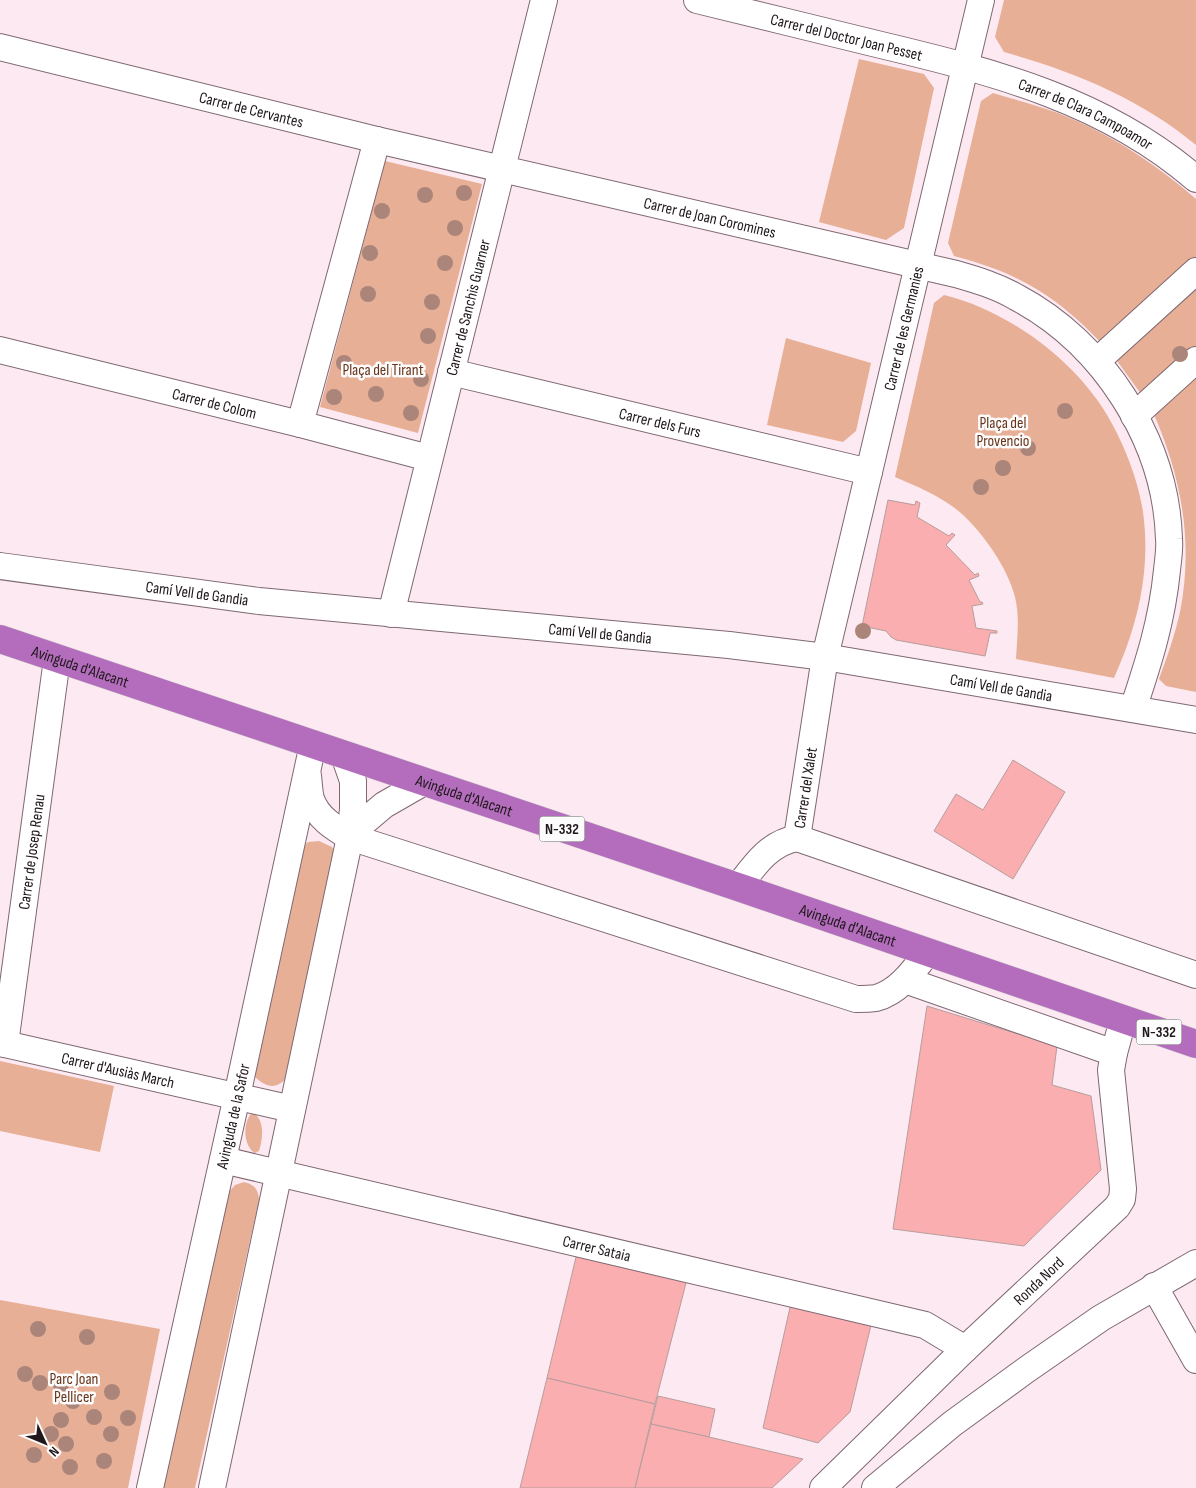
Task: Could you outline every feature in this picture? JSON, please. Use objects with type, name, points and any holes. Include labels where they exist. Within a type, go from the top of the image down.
[{"type":"highway","name":"Avinguda d'Alacant","points":[[0,640],[57,659],[310,757],[344,755],[738,887],[1196,1044]]},
{"type":"street","name":"Carrer de Sanchis Guarner","points":[[391,614],[544,0]]},
{"type":"street","name":"Carrer del Doctor Joan Pesset","points":[[696,0],[966,66]]},
{"type":"street","name":"Carrer de les Germanies","points":[[825,657],[981,0]]},
{"type":"street","name":"Carrer de Cervantes","points":[[0,47],[377,140],[502,168]]},
{"type":"street","name":"Carrer de Clara Campoamor","points":[[966,66],[1026,84],[1068,100],[1110,120],[1148,143],[1196,179]]},
{"type":"street","points":[[300,424],[377,140]]},
{"type":"street","name":"Carrer de Joan Coromines","points":[[502,168],[918,266]]},
{"type":"street","points":[[918,266],[956,274],[992,285],[1017,297],[1060,326],[1078,341],[1096,361],[1134,416],[1148,444],[1158,469],[1165,502],[1169,540],[1164,602],[1158,632],[1133,709]]},
{"type":"street","points":[[1096,361],[1196,271]]},
{"type":"street","name":"Carrer de Colom","points":[[0,350],[429,458]]},
{"type":"street","points":[[1134,416],[1196,360]]},
{"type":"street","name":"Carrer dels Furs","points":[[451,372],[868,472]]},
{"type":"street","name":"Camí Vell de Gandia","points":[[0,566],[258,601],[729,645],[825,657],[1196,720]]},
{"type":"street","name":"Carrer del Xalet","points":[[738,887],[760,860],[775,847],[784,841],[797,838],[825,657]]},
{"type":"street","name":"Carrer de Josep Renau","points":[[2,1044],[57,659]]},
{"type":"street","points":[[218,1487],[279,1172],[350,837],[353,809],[352,781],[344,755]]},
{"type":"street","points":[[310,757],[312,799],[321,816],[334,828],[350,837],[856,999],[876,998],[891,990],[905,980],[928,953]]},
{"type":"street","name":"Avinguda de la Safor","points":[[150,1488],[310,757]]},
{"type":"street","points":[[350,837],[384,805],[424,782]]},
{"type":"street","points":[[797,838],[1196,975]]},
{"type":"street","points":[[905,980],[1114,1053]]},
{"type":"street","name":"Ronda Nord","points":[[823,1488],[965,1349],[1117,1207],[1122,1199],[1123,1189],[1111,1070],[1123,1020]]},
{"type":"street","name":"Carrer d'Ausiàs March","points":[[2,1044],[292,1109]]},
{"type":"street","name":"Carrer Sataia","points":[[223,1160],[925,1325],[965,1349]]},
{"type":"street","points":[[875,1488],[952,1424],[1026,1370],[1101,1318],[1196,1263]]},
{"type":"street","points":[[1154,1286],[1196,1360]]},
{"type":"green space","points":[[1004,0],[1196,0],[1196,145],[1152,114],[1105,88],[1055,68],[1004,52],[995,37]]},
{"type":"green space","points":[[859,59],[924,74],[934,88],[904,228],[886,240],[819,222]]},
{"type":"green space","points":[[993,93],[1061,114],[1104,134],[1152,164],[1196,199],[1196,260],[1103,345],[1069,313],[1036,288],[998,270],[954,256],[948,243],[981,101]]},
{"type":"green space","name":"Plaça del Tirant","points":[[385,161],[482,184],[418,433],[320,407]]},
{"type":"green space","points":[[1196,278],[1196,351],[1144,398],[1112,354]]},
{"type":"green space","name":"Plaça del Provencio","points":[[944,295],[988,311],[1010,322],[1051,351],[1070,368],[1100,404],[1121,442],[1141,499],[1145,555],[1144,576],[1136,617],[1114,678],[1016,659],[1017,605],[1012,586],[994,552],[979,531],[955,508],[930,493],[895,477],[934,303]]},
{"type":"green space","points":[[786,338],[871,363],[856,431],[843,442],[767,425]]},
{"type":"green space","points":[[1196,369],[1196,692],[1166,686],[1159,679],[1180,612],[1186,560],[1185,534],[1177,484],[1171,459],[1152,410]]},
{"type":"green space","points":[[319,841],[332,847],[336,854],[288,1076],[280,1084],[272,1086],[255,1077],[254,1066],[302,847],[308,842]]},
{"type":"green space","points":[[0,1061],[114,1086],[100,1152],[0,1131]]},
{"type":"green space","points":[[253,1112],[260,1120],[262,1130],[259,1151],[255,1153],[248,1145],[245,1133],[247,1121]]},
{"type":"green space","points":[[244,1182],[255,1188],[259,1200],[195,1488],[160,1488],[228,1193],[235,1185]]},
{"type":"green space","name":"Parc Joan Pellicer","points":[[0,1300],[160,1329],[128,1488],[0,1488]]},
{"type":"building","points":[[888,500],[915,505],[916,501],[920,503],[917,517],[949,536],[952,533],[955,535],[946,545],[975,575],[978,573],[979,576],[969,580],[980,602],[983,604],[972,606],[976,628],[997,631],[997,633],[990,633],[985,656],[896,640],[886,631],[862,626]]},
{"type":"building","points":[[1013,760],[1065,792],[1013,879],[934,831],[956,794],[983,810]]},
{"type":"building","points":[[927,1006],[1057,1046],[1052,1085],[1091,1096],[1101,1170],[1024,1246],[893,1229]]},
{"type":"building","points":[[577,1253],[687,1279],[655,1404],[547,1378]]},
{"type":"building","points":[[791,1303],[872,1321],[850,1412],[818,1443],[763,1428]]},
{"type":"building","points":[[547,1378],[655,1404],[635,1488],[520,1488]]},
{"type":"building","points":[[658,1396],[715,1409],[709,1437],[651,1424]]},
{"type":"building","points":[[651,1424],[803,1459],[772,1488],[635,1488]]}]
